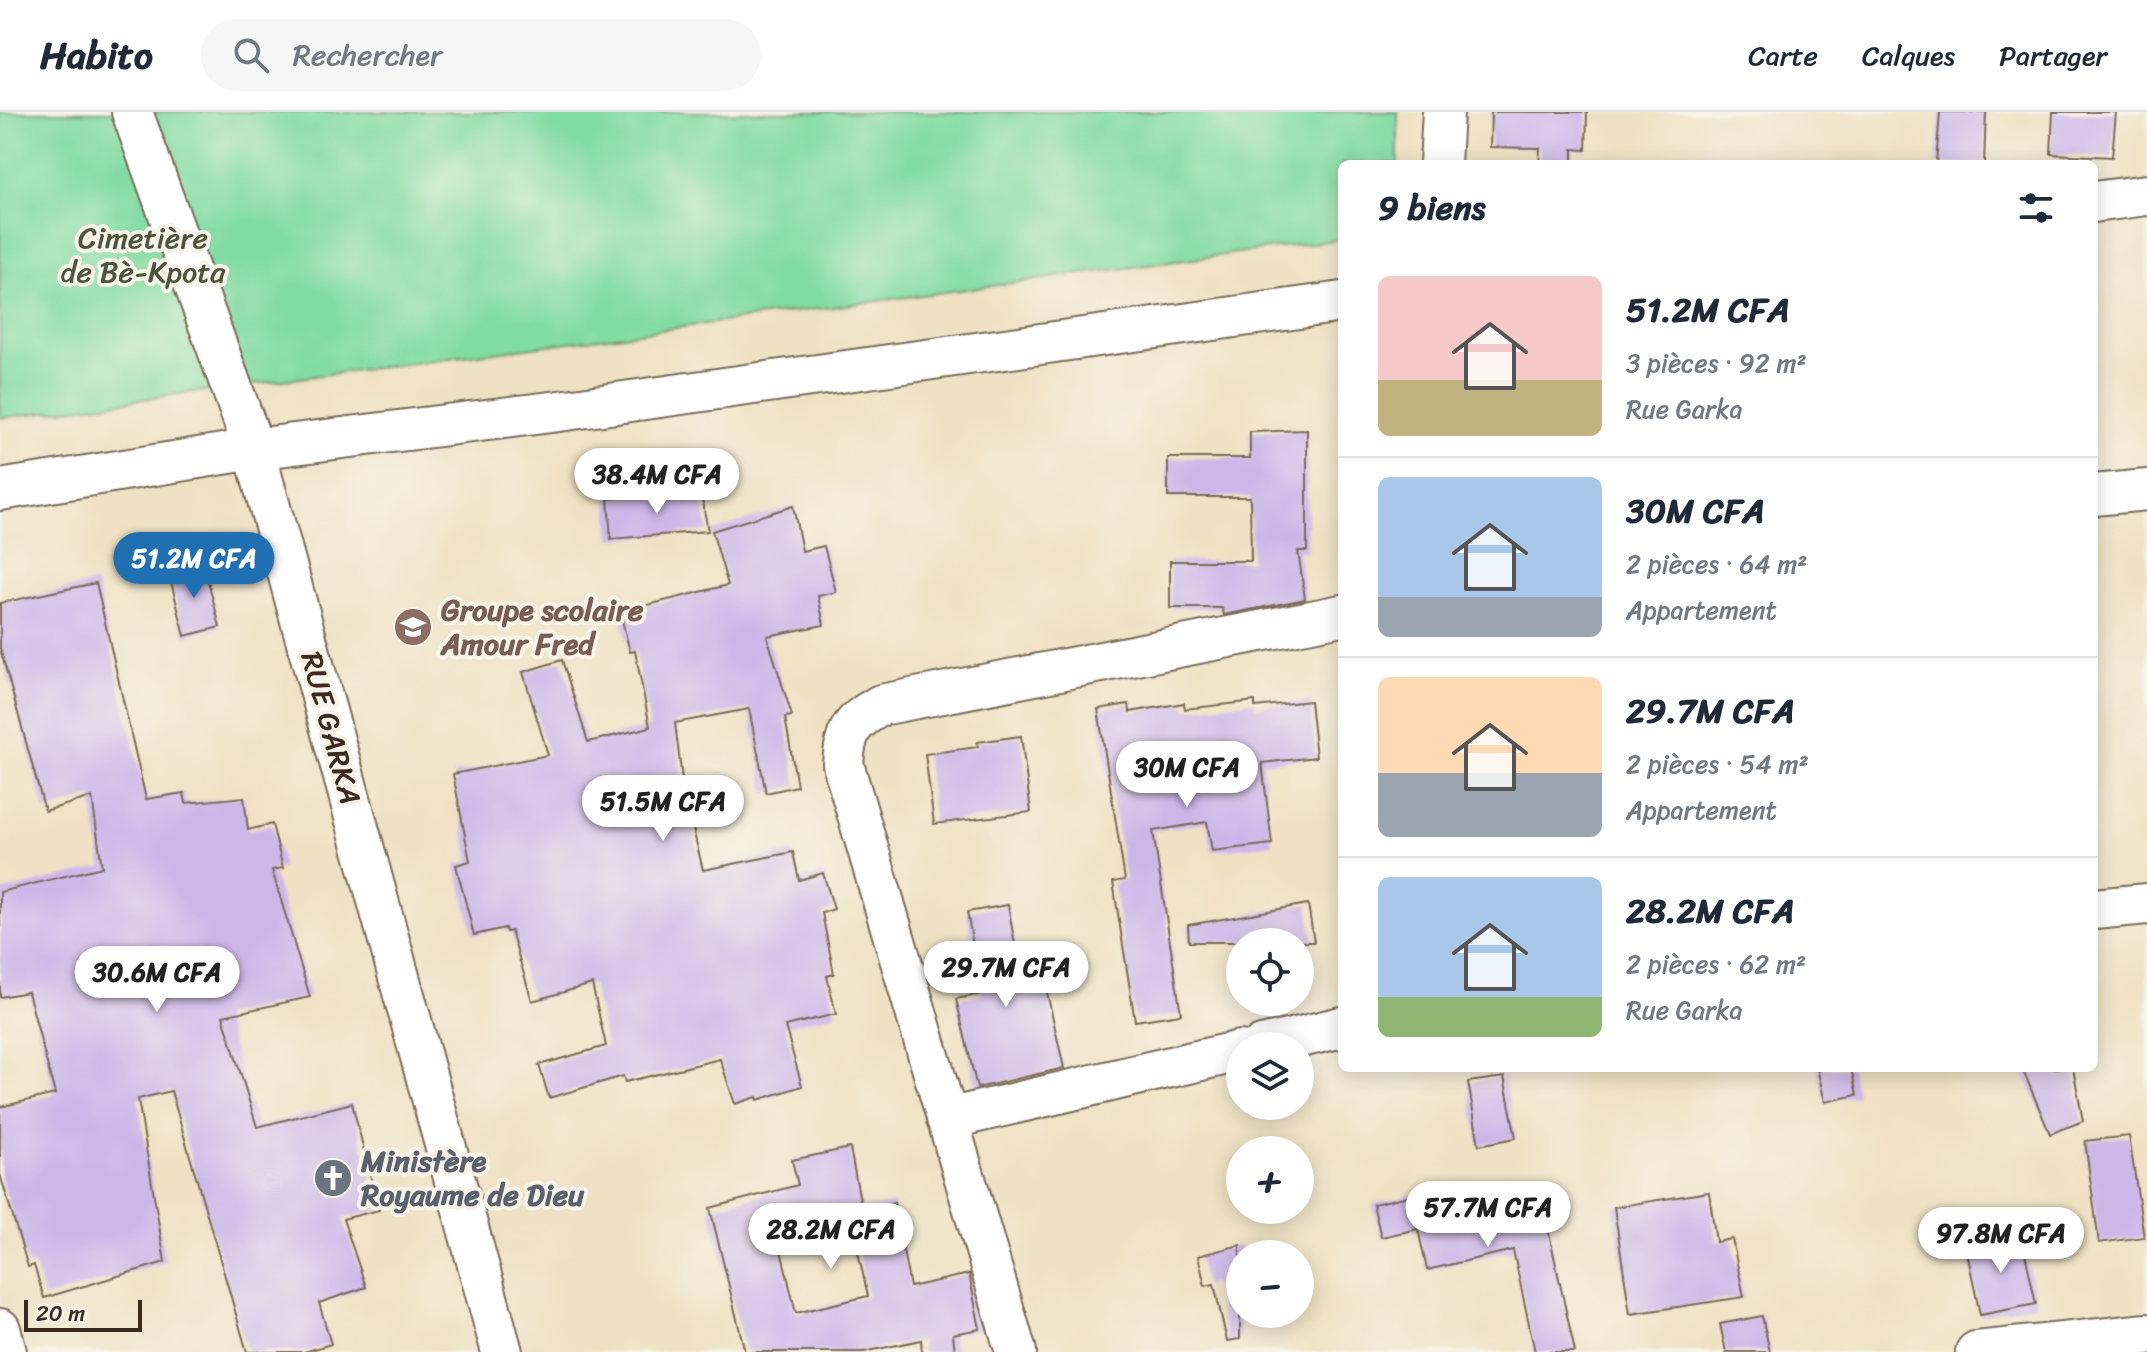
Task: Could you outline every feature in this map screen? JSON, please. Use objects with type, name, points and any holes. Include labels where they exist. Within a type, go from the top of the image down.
[{"type":"street","name":"RUE GARKA","points":[[132,112],[254,449],[502,1352]]},
{"type":"street","points":[[1440,160],[1443,112]]},
{"type":"street","points":[[2098,201],[2147,195]]},
{"type":"street","points":[[0,490],[254,449],[1338,303]]},
{"type":"street","points":[[2098,495],[2147,490]]},
{"type":"street","points":[[1016,1352],[843,764],[845,737],[858,718],[881,705],[1338,616]]},
{"type":"street","points":[[2098,909],[2147,904]]},
{"type":"street","points":[[1314,1034],[1338,1028]]},
{"type":"street","points":[[947,1119],[1226,1054]]},
{"type":"street","points":[[1976,1352],[2147,1334]]},
{"type":"green space","name":"Cimetière de Bè-Kpota","points":[[0,112],[1398,112],[1398,160],[1338,160],[1338,240],[0,418]]},
{"type":"building","points":[[1491,112],[1587,112],[1586,150],[1573,149],[1573,160],[1539,160],[1540,148],[1490,147]]},
{"type":"building","points":[[1940,112],[1986,112],[1984,160],[1936,160]]},
{"type":"building","points":[[2053,112],[2116,112],[2112,157],[2051,154]]},
{"type":"building","points":[[1307,430],[1307,551],[1298,551],[1305,599],[1224,615],[1222,608],[1170,608],[1170,561],[1251,561],[1250,497],[1168,497],[1168,458],[1250,458],[1250,432]]},
{"type":"building","points":[[701,493],[708,531],[611,539],[608,499]]},
{"type":"building","points":[[793,506],[802,551],[824,546],[836,592],[818,596],[824,625],[767,636],[792,716],[785,717],[797,786],[766,793],[749,709],[675,723],[683,788],[703,870],[793,852],[799,880],[823,873],[834,909],[822,913],[834,974],[827,976],[836,1014],[785,1026],[802,1086],[758,1100],[757,1097],[735,1104],[720,1059],[625,1082],[623,1076],[549,1098],[539,1065],[606,1046],[592,984],[532,1001],[511,931],[506,932],[505,928],[474,935],[456,865],[470,861],[453,774],[548,755],[523,672],[562,660],[588,742],[650,727],[635,651],[630,652],[620,612],[728,585],[712,531]]},
{"type":"building","points":[[204,565],[220,627],[185,636],[169,574]]},
{"type":"building","points":[[96,583],[146,799],[184,793],[186,803],[244,797],[248,830],[272,824],[283,868],[272,870],[310,997],[223,1016],[257,1127],[352,1103],[379,1210],[343,1219],[366,1287],[319,1303],[331,1344],[304,1352],[247,1352],[171,1091],[138,1099],[165,1262],[44,1298],[34,1265],[28,1267],[0,1174],[0,1107],[55,1094],[28,992],[0,997],[0,892],[102,867],[92,797],[45,811],[0,648],[0,603]]},
{"type":"building","points":[[1255,701],[1255,707],[1310,701],[1316,757],[1262,763],[1272,844],[1212,851],[1207,822],[1153,831],[1181,1014],[1135,1021],[1113,882],[1125,880],[1098,709],[1129,704],[1130,712],[1184,703],[1185,709]]},
{"type":"building","points":[[1021,736],[1031,812],[934,824],[925,754],[978,747],[977,742]]},
{"type":"building","points":[[1308,904],[1312,928],[1226,928],[1226,942],[1189,942],[1188,925]]},
{"type":"building","points":[[1008,905],[1022,984],[1044,979],[1064,1068],[977,1088],[956,999],[982,994],[967,912]]},
{"type":"building","points":[[1818,1072],[1852,1072],[1857,1095],[1825,1102]]},
{"type":"building","points":[[2024,1072],[2074,1072],[2083,1121],[2050,1134]]},
{"type":"building","points":[[1504,1077],[1516,1138],[1479,1145],[1468,1082]]},
{"type":"building","points":[[2129,1136],[2144,1237],[2099,1243],[2085,1141]]},
{"type":"building","points":[[850,1148],[862,1211],[894,1203],[910,1287],[969,1274],[980,1329],[953,1334],[955,1352],[922,1352],[921,1340],[864,1352],[745,1352],[710,1208],[798,1185],[792,1160]],"holes":[[[852,1226],[868,1296],[796,1313],[780,1246]]]},
{"type":"building","points":[[1480,1180],[1489,1217],[1543,1206],[1575,1352],[1535,1352],[1513,1250],[1427,1270],[1418,1229],[1381,1237],[1373,1204]]},
{"type":"building","points":[[1709,1192],[1716,1242],[1732,1239],[1744,1297],[1630,1314],[1614,1207]]},
{"type":"building","points":[[2021,1235],[2036,1304],[1980,1315],[1966,1247]]},
{"type":"building","points":[[1226,1249],[1226,1328],[1240,1328],[1240,1339],[1227,1341],[1214,1284],[1205,1286],[1198,1256]]},
{"type":"building","points":[[1762,1316],[1770,1352],[1726,1352],[1720,1324]]},
{"type":"place","name":"Groupe scolaire Amour Fred","points":[[413,627]]},
{"type":"place","name":"Ministère Royaume de Dieu","points":[[333,1178]]}]
